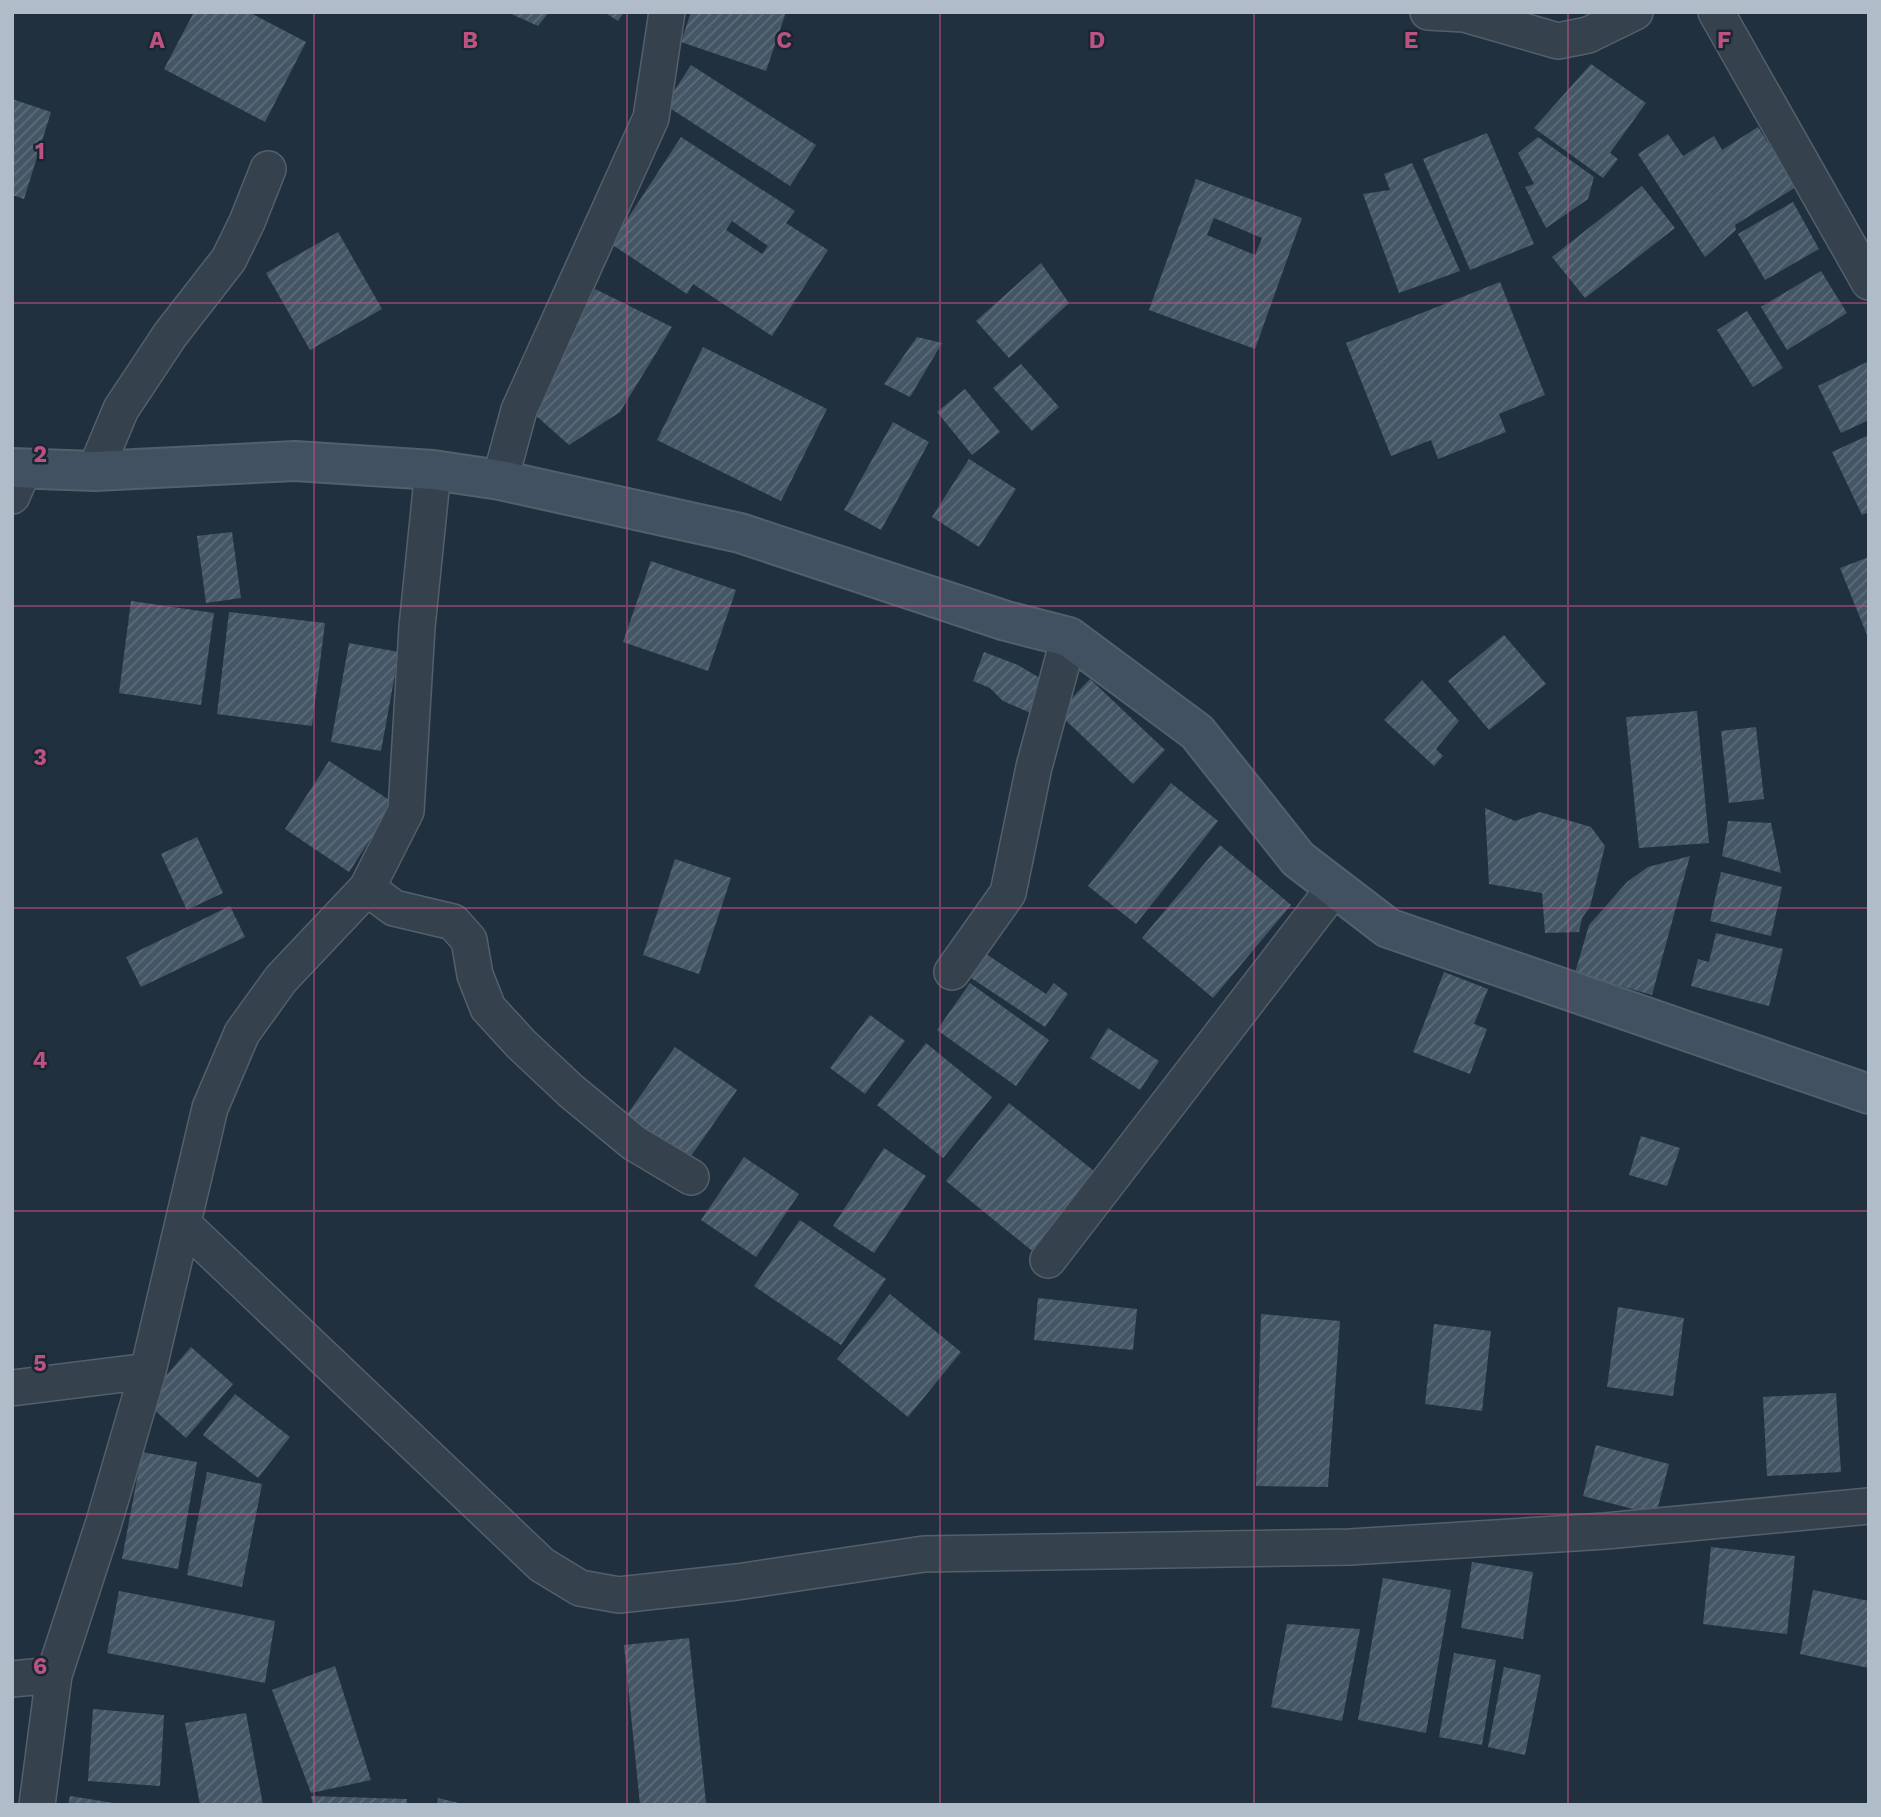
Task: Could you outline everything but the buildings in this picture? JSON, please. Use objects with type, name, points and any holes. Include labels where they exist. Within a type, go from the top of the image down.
[{"type":"street","points":[[500,480],[519,410],[651,118],[667,12]]},
{"type":"street","points":[[1428,12],[1464,14],[1558,41],[1588,35],[1635,12]]},
{"type":"street","points":[[1716,12],[1869,282]]},
{"type":"street","points":[[95,471],[121,409],[170,335],[229,259],[268,169]]},
{"type":"street","points":[[16,478],[95,471],[295,461],[433,470],[500,480],[740,533],[1006,621],[1069,637],[1197,732],[1298,859],[1388,928],[1869,1094]]},
{"type":"street","points":[[37,1805],[54,1675],[104,1522],[148,1371],[210,1108],[242,1033],[281,979],[367,888],[406,811],[417,627],[433,470]]},
{"type":"street","points":[[952,972],[1008,893],[1034,767],[1069,637]]},
{"type":"street","points":[[1048,1260],[1335,887]]},
{"type":"street","points":[[367,888],[394,908],[453,922],[469,940],[475,975],[488,1008],[521,1044],[571,1091],[634,1143],[691,1177]]},
{"type":"street","points":[[183,1224],[542,1565],[580,1588],[620,1595],[737,1582],[924,1554],[1349,1547],[1606,1531],[1869,1506]]},
{"type":"street","points":[[12,1388],[148,1371]]},
{"type":"street","points":[[12,1679],[54,1675]]}]
